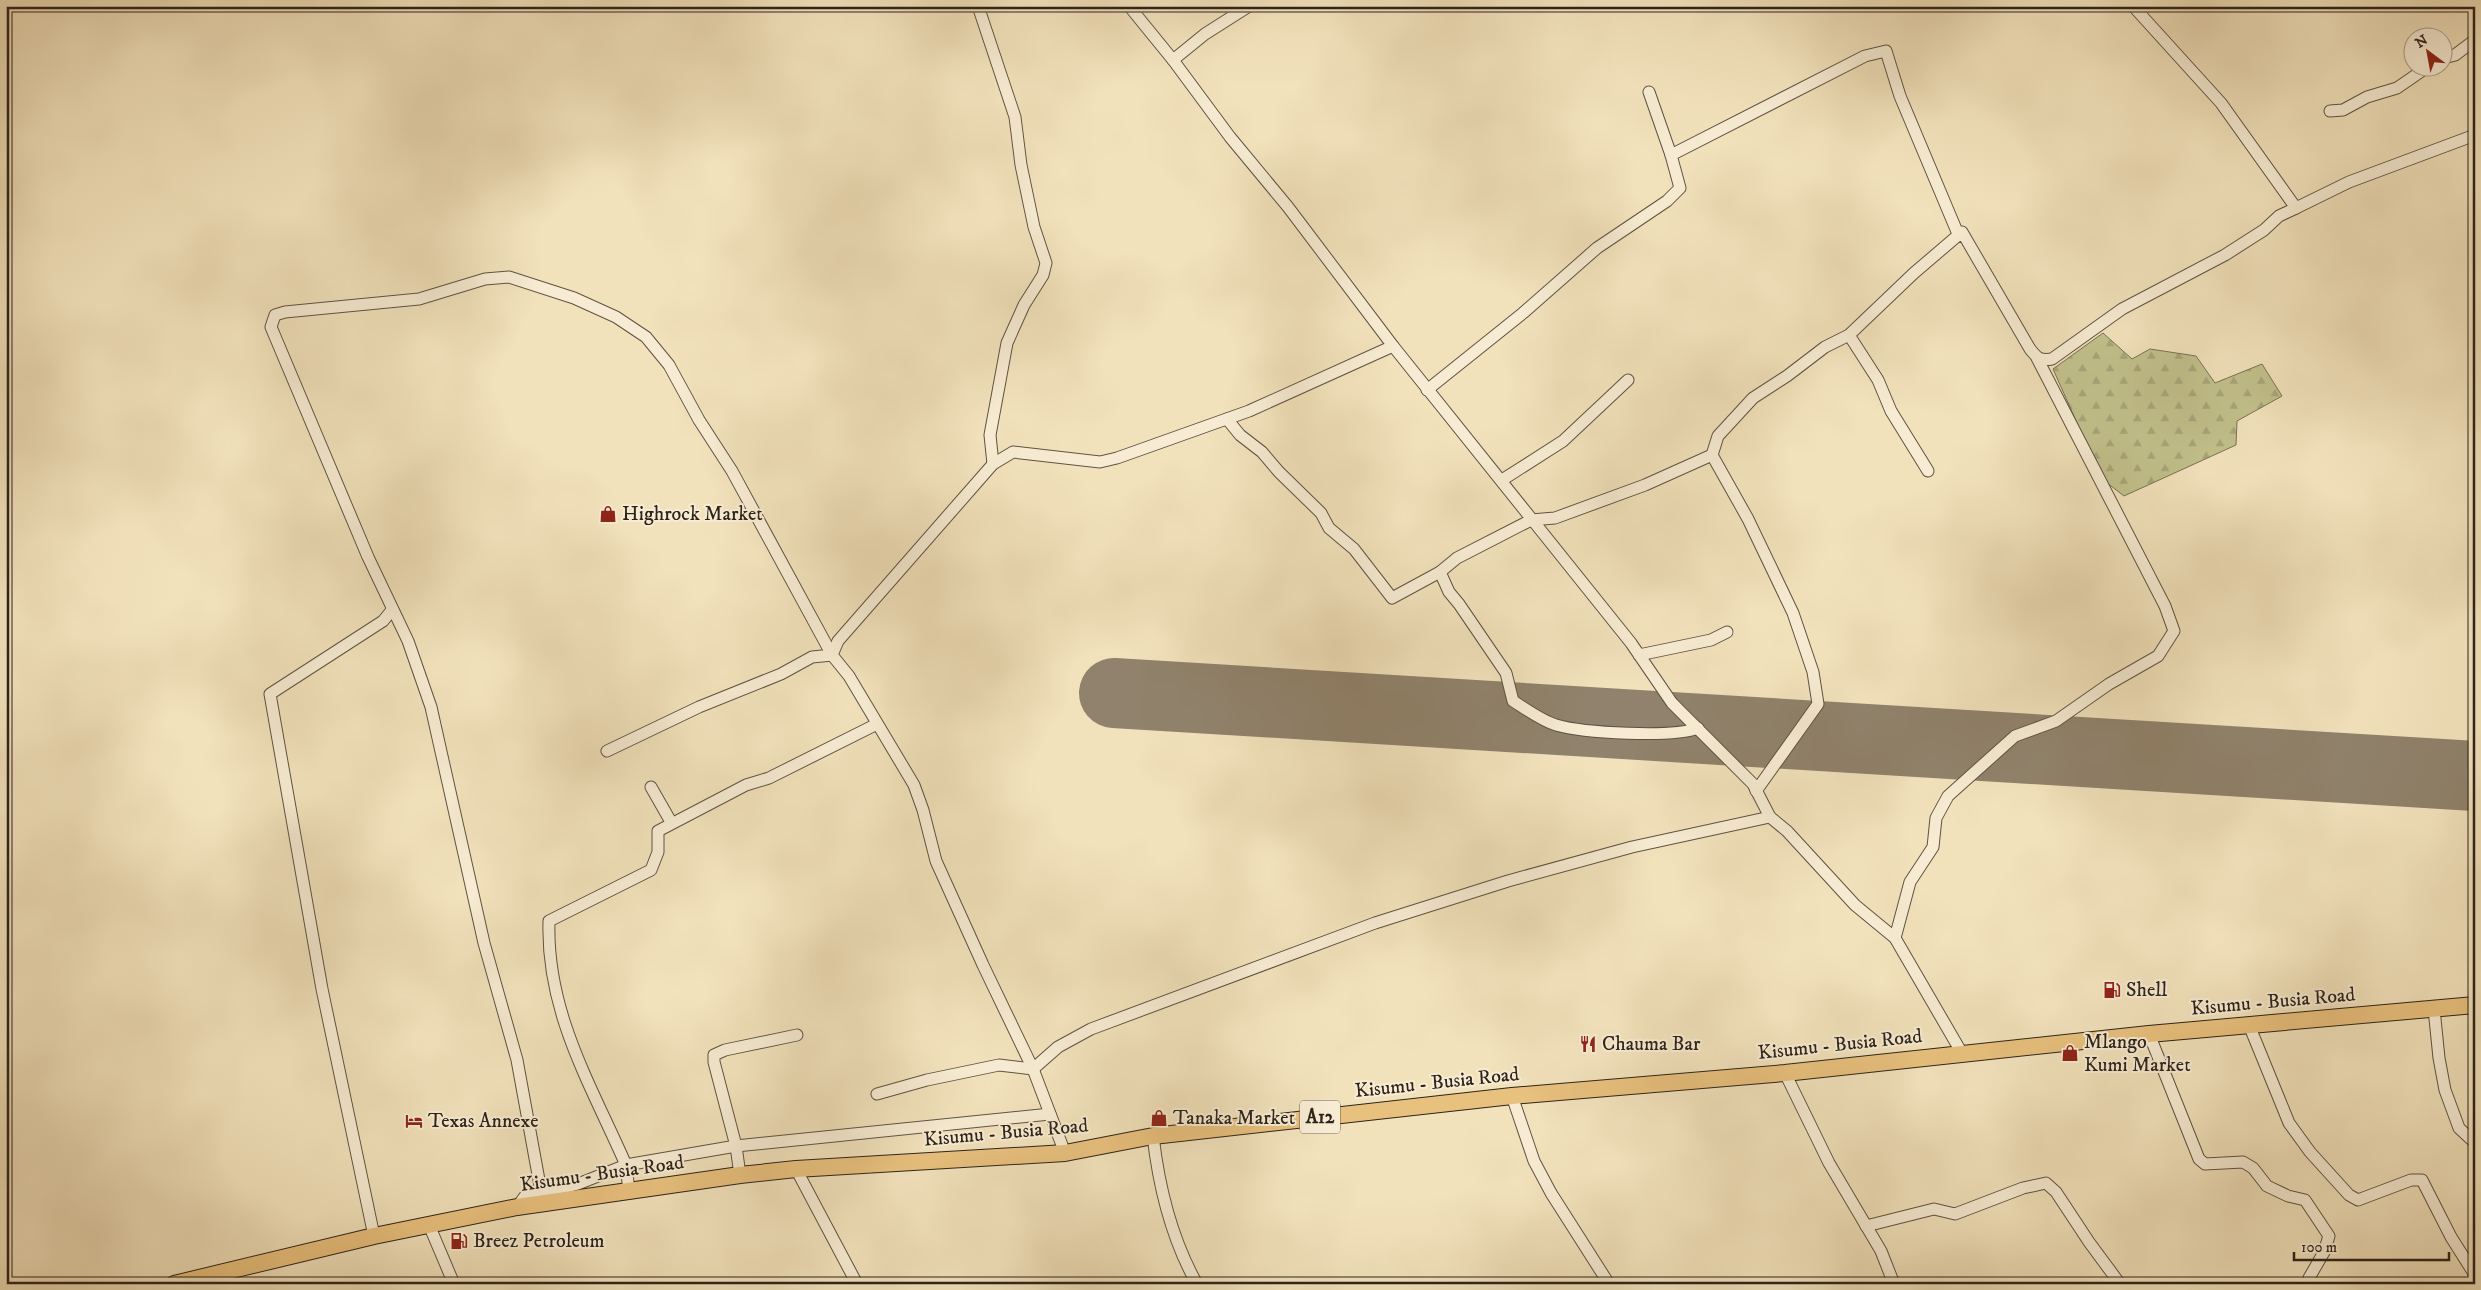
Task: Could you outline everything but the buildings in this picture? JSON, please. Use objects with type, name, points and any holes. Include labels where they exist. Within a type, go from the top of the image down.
[{"type":"highway","name":"Kisumu - Busia Road","points":[[174,1284],[374,1236],[517,1207],[740,1175],[796,1169],[1065,1154],[1153,1136],[1512,1096],[1785,1073],[2150,1034],[2475,1005]]},
{"type":"street","points":[[978,6],[1015,117],[1021,164],[1034,227],[1046,263],[1043,275],[1024,305],[1007,343],[990,435],[993,464]]},
{"type":"street","points":[[1129,6],[1173,60],[1230,137],[1288,207],[1427,390],[1502,480],[1531,520],[1640,655],[1672,703],[1753,784],[1770,817],[1787,831],[1855,905],[1894,938],[1963,1054]]},
{"type":"street","points":[[1173,60],[1205,34],[1249,6]]},
{"type":"street","points":[[2133,6],[2221,103],[2296,208]]},
{"type":"street","points":[[2454,55],[2475,40]]},
{"type":"street","points":[[1671,155],[1865,56],[1886,51],[1900,96],[1958,234]]},
{"type":"street","points":[[2330,111],[2343,110],[2368,97],[2397,88],[2412,78]]},
{"type":"street","points":[[1427,390],[1523,313],[1597,248],[1667,201],[1680,188],[1671,155],[1649,92]]},
{"type":"street","points":[[2036,358],[2044,361],[2052,359],[2122,309],[2225,255],[2264,230],[2279,216],[2349,182],[2475,135]]},
{"type":"street","points":[[1756,791],[1818,704],[1813,672],[1792,613],[1748,519],[1712,455],[1718,436],[1753,398],[1787,376],[1825,347],[1849,335],[1900,285],[1962,232],[1968,238],[2036,358],[2165,606],[2174,631],[2158,656],[2109,684],[2056,721],[2015,736],[1948,796],[1936,818],[1933,847],[1910,882],[1894,938]]},
{"type":"street","points":[[541,1191],[517,1060],[484,943],[436,726],[421,675],[271,327],[272,319],[275,315],[285,312],[419,298],[485,279],[509,277],[574,298],[600,310],[646,337],[659,350],[669,364],[699,420],[732,471],[832,655],[849,676],[914,785],[924,810],[936,861],[982,965],[1033,1069],[1065,1154]]},
{"type":"street","points":[[1849,335],[1878,380],[1891,411],[1928,471]]},
{"type":"street","points":[[832,655],[838,641],[993,464],[1013,452],[1100,462],[1116,458],[1248,411],[1393,346]]},
{"type":"street","points":[[1502,480],[1563,441],[1628,380]]},
{"type":"street","points":[[1227,419],[1240,435],[1262,452],[1279,472],[1321,513],[1329,528],[1354,549],[1392,598],[1440,572],[1457,558],[1531,520],[1556,518],[1645,485],[1712,455]]},
{"type":"street","points":[[1440,572],[1449,592],[1506,673],[1512,702],[1555,725],[1569,727],[1653,733],[1698,728]]},
{"type":"street","points":[[374,1236],[322,989],[270,694],[383,621],[392,610]]},
{"type":"street","points":[[1640,655],[1711,640],[1727,632]]},
{"type":"street","points":[[607,751],[699,707],[781,674],[812,657],[832,655]]},
{"type":"street","points":[[629,1191],[626,1165],[562,1021],[550,961],[549,921],[651,870],[658,852],[658,831],[671,822],[690,816],[746,784],[769,778],[877,724]]},
{"type":"street","points":[[651,787],[671,822]]},
{"type":"street","points":[[877,1094],[927,1080],[999,1065],[1033,1069],[1058,1047],[1090,1029],[1375,923],[1508,881],[1632,847],[1770,817]]},
{"type":"street","points":[[2434,1009],[2439,1058],[2446,1090],[2459,1128],[2475,1142]]},
{"type":"street","points":[[2249,1025],[2289,1124],[2316,1159],[2354,1199],[2358,1200],[2411,1180],[2422,1180],[2452,1237],[2475,1275]]},
{"type":"street","points":[[2150,1034],[2199,1159],[2206,1164],[2243,1162],[2253,1168],[2267,1186],[2288,1196],[2305,1200],[2330,1236],[2310,1278],[2313,1284]]},
{"type":"street","points":[[740,1175],[736,1146],[714,1062],[714,1055],[725,1050],[798,1035]]},
{"type":"street","points":[[1785,1073],[1829,1163],[1882,1251],[1894,1284]]},
{"type":"street","points":[[1512,1096],[1534,1161],[1551,1193],[1609,1284]]},
{"type":"street","points":[[517,1207],[528,1192],[578,1184],[626,1165],[736,1146],[1050,1114]]},
{"type":"street","points":[[1153,1136],[1163,1198],[1178,1247],[1197,1284]]},
{"type":"street","points":[[796,1169],[857,1284]]},
{"type":"street","points":[[1866,1226],[1934,1209],[1955,1214],[2023,1188],[2046,1183],[2056,1192],[2088,1242],[2120,1284]]},
{"type":"street","points":[[429,1225],[454,1284]]},
{"type":"green space","points":[[2103,333],[2132,359],[2150,349],[2196,356],[2215,383],[2262,364],[2282,396],[2237,421],[2236,445],[2124,496],[2102,479],[2053,369]]},
{"type":"runway","points":[[1114,693],[2475,776]]},
{"type":"place","name":"Highrock Market","points":[[608,514]]},
{"type":"place","name":"Shell","points":[[2112,990]]},
{"type":"place","name":"Chauma Bar","points":[[1588,1044]]},
{"type":"place","name":"Mlango Kumi Market","points":[[2070,1053]]},
{"type":"place","name":"Tanaka Market","points":[[1159,1118]]},
{"type":"place","name":"Texas Annexe","points":[[414,1121]]},
{"type":"place","name":"Breez Petroleum","points":[[459,1241]]}]
